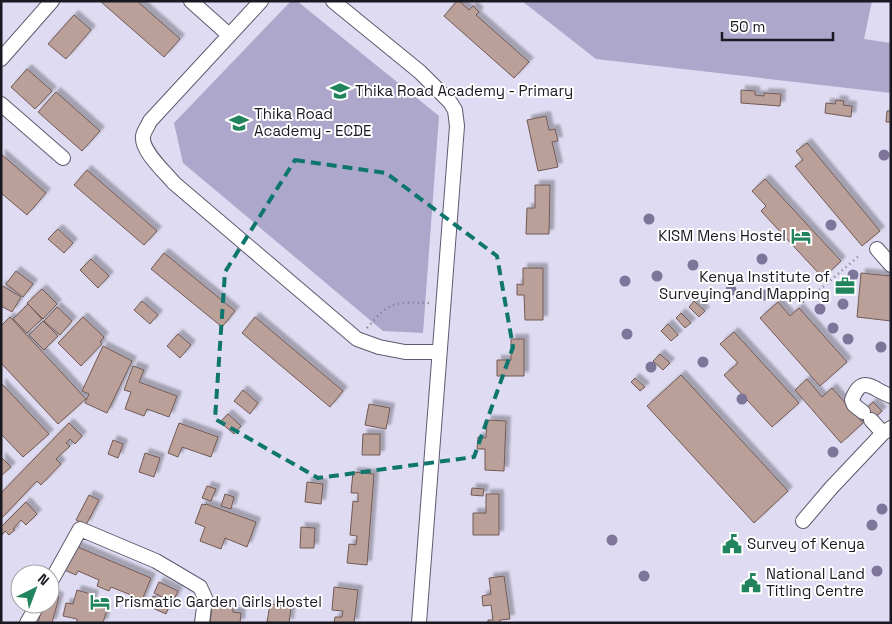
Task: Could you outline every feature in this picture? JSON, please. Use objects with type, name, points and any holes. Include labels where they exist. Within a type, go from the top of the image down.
[{"type":"street","points":[[1,59],[52,1]]},
{"type":"street","points":[[191,1],[229,35]]},
{"type":"street","points":[[261,1],[150,121],[143,137],[150,156],[174,183],[357,339],[404,352],[439,352]]},
{"type":"street","points":[[333,1],[420,72],[450,102],[455,110],[457,126],[419,623]]},
{"type":"street","points":[[1,104],[63,158]]},
{"type":"street","points":[[877,249],[891,265]]},
{"type":"street","points":[[803,521],[831,488],[887,430],[854,405],[852,400],[855,390],[862,385],[872,386],[891,396]]},
{"type":"street","points":[[60,565],[80,529],[156,561],[200,587],[205,598],[202,623]]},
{"type":"path","points":[[803,302],[860,255]]},
{"type":"path","points":[[357,339],[390,306],[404,302],[444,303]]},
{"type":"highlighted area","points":[[295,160],[386,173],[497,256],[513,347],[474,457],[318,478],[215,419],[225,272]]},
{"type":"shaded area","points":[[291,1],[297,1],[439,116],[423,333],[383,331],[183,163],[174,123]]},
{"type":"shaded area","points":[[522,1],[872,1],[864,39],[891,43],[891,93],[596,59]]},
{"type":"building","points":[[100,1],[137,1],[180,39],[164,57]]},
{"type":"building","points":[[457,1],[469,10],[473,6],[479,12],[476,15],[529,62],[514,78],[444,16]]},
{"type":"building","points":[[74,15],[91,30],[66,59],[48,44]]},
{"type":"building","points":[[27,69],[52,91],[35,109],[11,87]]},
{"type":"building","points":[[741,90],[755,91],[755,95],[764,96],[764,93],[781,94],[780,106],[741,103]]},
{"type":"building","points":[[56,92],[100,131],[82,151],[38,112]]},
{"type":"building","points":[[836,100],[844,101],[843,105],[852,106],[851,117],[825,113],[826,103],[835,104]]},
{"type":"building","points":[[887,111],[891,111],[891,122],[886,122]]},
{"type":"building","points":[[546,116],[549,130],[555,129],[558,141],[552,142],[558,167],[538,171],[527,120]]},
{"type":"building","points":[[807,143],[880,231],[862,246],[795,166],[803,160],[796,151]]},
{"type":"building","points":[[1,154],[46,193],[27,215],[1,193]]},
{"type":"building","points":[[87,170],[157,231],[144,245],[74,185]]},
{"type":"building","name":"KISM Mens Hostel","points":[[765,179],[841,261],[823,278],[761,211],[766,206],[752,191]]},
{"type":"building","points":[[535,185],[550,185],[549,234],[526,234],[527,208],[535,208]]},
{"type":"building","points":[[58,229],[73,243],[64,253],[48,239]]},
{"type":"building","points":[[164,253],[235,311],[222,327],[151,269]]},
{"type":"building","points":[[91,259],[109,276],[98,288],[80,270]]},
{"type":"building","points":[[523,268],[543,268],[543,320],[525,320],[524,295],[517,295],[517,284],[523,285]]},
{"type":"building","points":[[16,271],[33,284],[23,297],[6,284]]},
{"type":"building","points":[[861,273],[891,276],[891,321],[857,317]]},
{"type":"building","points":[[1,285],[21,297],[12,312],[1,306]]},
{"type":"building","points":[[42,289],[57,304],[43,319],[27,303]]},
{"type":"building","points":[[142,301],[158,315],[150,324],[134,310]]},
{"type":"building","points":[[694,301],[705,311],[699,317],[689,307]]},
{"type":"building","points":[[778,302],[790,316],[799,308],[847,362],[820,386],[760,318]]},
{"type":"building","points":[[28,304],[42,319],[27,333],[13,319]]},
{"type":"building","points":[[57,307],[72,321],[60,335],[44,321]]},
{"type":"building","points":[[681,313],[691,323],[685,328],[676,318]]},
{"type":"building","points":[[10,317],[86,399],[58,424],[1,363],[1,326]]},
{"type":"building","points":[[83,317],[104,337],[100,342],[102,344],[81,366],[58,343]]},
{"type":"building","points":[[255,317],[343,391],[330,407],[242,333]]},
{"type":"building","points":[[43,321],[58,336],[44,350],[29,335]]},
{"type":"building","points":[[668,324],[678,335],[671,341],[661,331]]},
{"type":"building","points":[[734,332],[799,403],[772,427],[724,375],[738,363],[720,344]]},
{"type":"building","points":[[178,334],[191,345],[180,358],[167,346]]},
{"type":"building","points":[[511,339],[524,339],[524,376],[497,376],[497,360],[511,360]]},
{"type":"building","points":[[103,346],[132,361],[107,413],[85,403],[89,394],[82,391]]},
{"type":"building","points":[[660,354],[670,363],[663,370],[653,361]]},
{"type":"building","points":[[133,366],[144,370],[139,382],[177,396],[169,417],[147,409],[144,416],[125,409],[131,392],[124,390]]},
{"type":"building","points":[[681,375],[788,491],[754,523],[647,406]]},
{"type":"building","points":[[635,378],[645,387],[640,391],[631,382]]},
{"type":"building","points":[[807,379],[822,397],[832,388],[863,423],[841,443],[795,390]]},
{"type":"building","points":[[1,383],[49,434],[23,457],[1,434]]},
{"type":"building","points":[[243,390],[258,403],[250,414],[234,401]]},
{"type":"building","points":[[873,402],[882,411],[867,425],[858,416]]},
{"type":"building","points":[[369,404],[390,408],[386,429],[365,425]]},
{"type":"building","points":[[228,414],[241,426],[234,434],[220,422]]},
{"type":"building","points":[[487,420],[506,421],[504,471],[485,470],[485,449],[477,449],[478,437],[486,438]]},
{"type":"building","points":[[69,423],[82,436],[75,444],[70,439],[66,443],[70,446],[56,459],[61,464],[41,485],[37,481],[1,519],[1,493]]},
{"type":"building","points":[[179,423],[218,437],[211,457],[182,447],[178,457],[168,453]]},
{"type":"building","points":[[363,434],[380,434],[380,455],[362,455]]},
{"type":"building","points":[[113,440],[123,444],[118,458],[108,454]]},
{"type":"building","points":[[145,453],[160,458],[154,477],[139,472]]},
{"type":"building","points":[[1,457],[11,467],[1,476]]},
{"type":"building","points":[[353,472],[374,474],[367,565],[347,563],[349,544],[356,545],[357,536],[350,535],[353,501],[358,502],[358,493],[351,493]]},
{"type":"building","points":[[307,482],[323,484],[321,504],[305,502]]},
{"type":"building","points":[[207,486],[216,489],[211,501],[202,498]]},
{"type":"building","points":[[472,488],[484,489],[483,496],[471,495]]},
{"type":"building","points":[[225,494],[234,497],[231,509],[221,506]]},
{"type":"building","points":[[486,494],[499,494],[499,535],[473,535],[473,513],[486,513]]},
{"type":"building","points":[[89,495],[99,500],[86,525],[76,520]]},
{"type":"building","points":[[26,502],[37,514],[26,525],[21,520],[13,529],[15,530],[9,535],[5,531],[2,535],[1,527]]},
{"type":"building","points":[[202,504],[256,522],[247,547],[225,538],[221,549],[200,541],[205,527],[195,523]]},
{"type":"building","points":[[301,527],[315,528],[314,548],[300,548]]},
{"type":"building","points":[[73,545],[151,578],[140,605],[129,600],[131,595],[111,587],[109,591],[97,586],[99,580],[78,571],[76,575],[62,569]]},
{"type":"building","points":[[504,576],[510,619],[500,620],[500,623],[488,623],[488,620],[493,620],[491,605],[483,606],[482,596],[491,594],[489,578]]},
{"type":"building","points":[[159,582],[178,591],[173,602],[154,593]]},
{"type":"building","points":[[334,587],[358,590],[354,623],[334,623],[335,617],[342,617],[343,611],[332,610]]},
{"type":"building","points":[[77,590],[94,595],[91,605],[107,609],[103,623],[77,623],[77,619],[63,616],[66,603],[73,604]]},
{"type":"building","points":[[153,596],[170,604],[166,614],[148,606]]},
{"type":"building","points":[[270,604],[291,607],[289,623],[267,622]]},
{"type":"building","points":[[212,607],[233,608],[233,612],[241,613],[240,623],[210,623]]},
{"type":"building","points":[[40,614],[54,614],[52,623],[38,623]]},
{"type":"place","name":"Thika Road Academy - Primary","points":[[340,91]]},
{"type":"place","name":"Thika Road Academy - ECDE","points":[[239,123]]},
{"type":"place","name":"KISM Mens Hostel","points":[[801,236]]},
{"type":"place","name":"Kenya Institute of Surveying and Mapping","points":[[845,286]]},
{"type":"place","name":"Survey of Kenya","points":[[732,544]]},
{"type":"place","name":"National Land Titling Centre","points":[[751,583]]},
{"type":"place","name":"Prismatic Garden Girls Hostel","points":[[100,602]]}]
